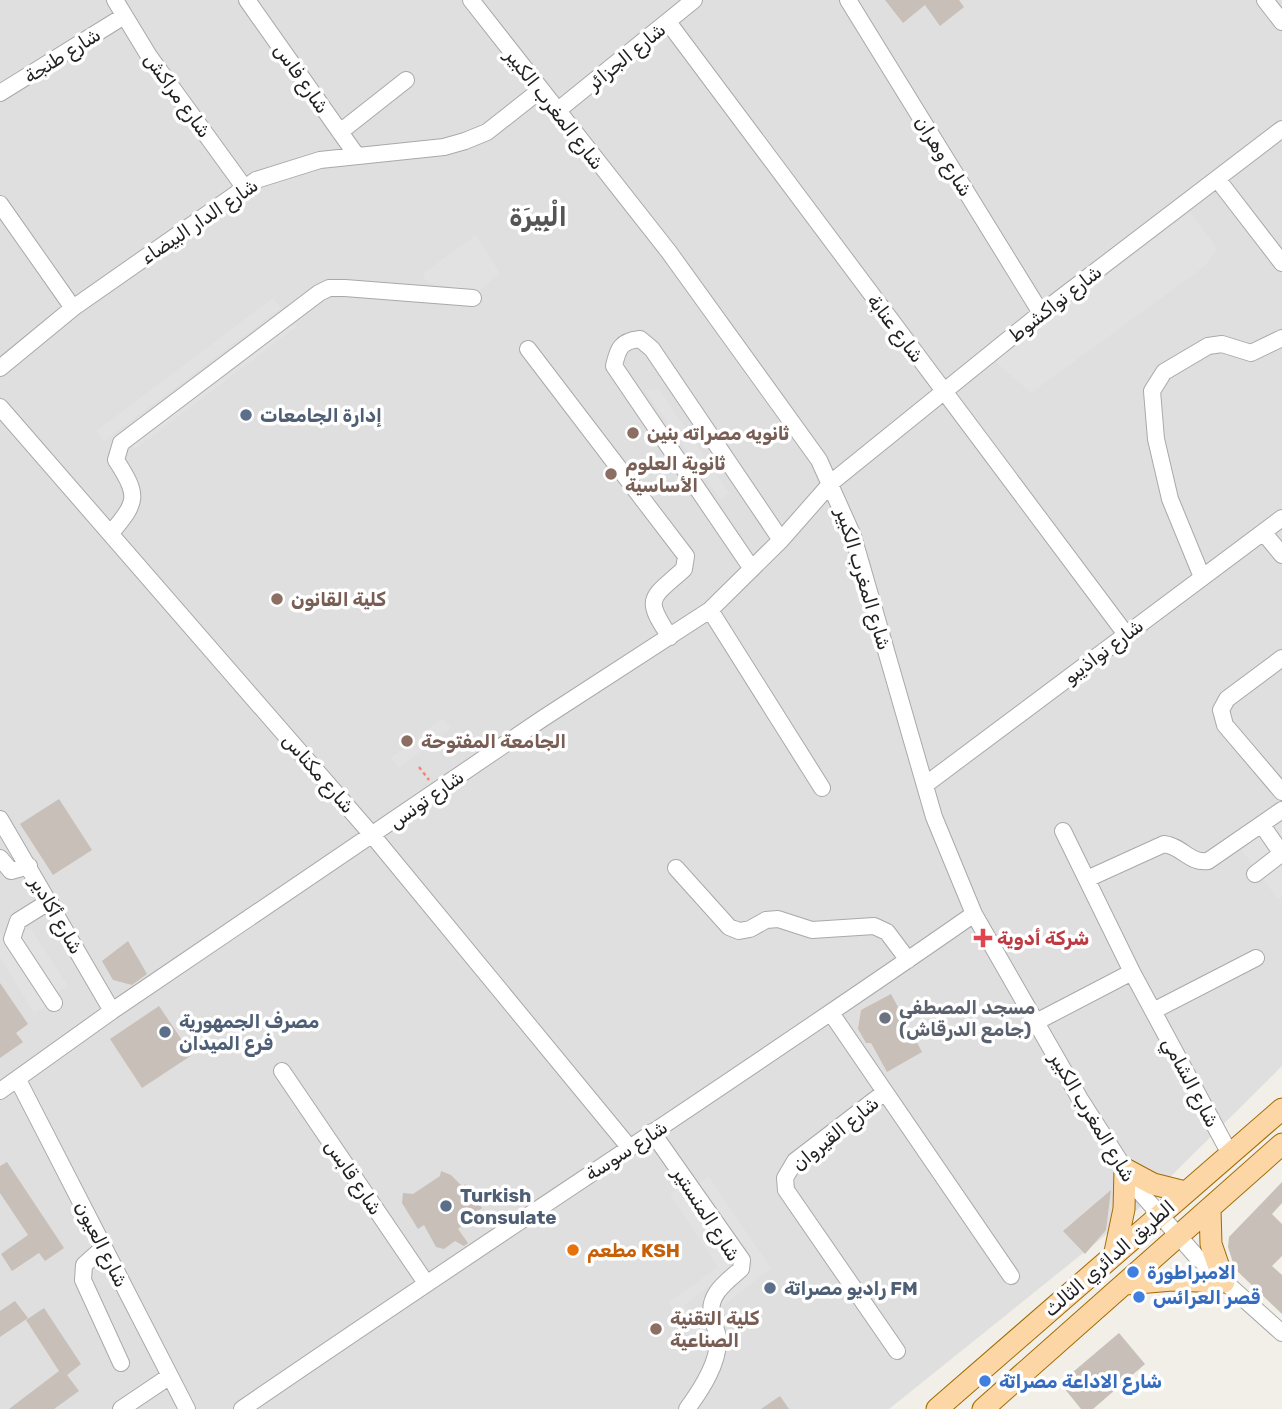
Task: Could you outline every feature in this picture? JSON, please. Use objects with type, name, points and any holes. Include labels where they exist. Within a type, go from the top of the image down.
[{"type":"main road","name":"الطريق الدائري الثالث","points":[[937,1409],[1282,1109]]},
{"type":"main road","name":"الطريق الدائري الثالث","points":[[983,1409],[1282,1144]]},
{"type":"main road","points":[[1115,1252],[1124,1209],[1125,1170],[1153,1184],[1185,1192]]},
{"type":"main road","points":[[1126,1284],[1172,1280],[1224,1282],[1211,1244],[1210,1209]]},
{"type":"street","name":"شارع مراكش","points":[[116,0],[124,16],[244,187]]},
{"type":"street","name":"شارع فاس","points":[[247,0],[358,156]]},
{"type":"street","name":"شارع المغرب الكبير","points":[[471,0],[539,91],[669,252],[806,441],[832,482],[853,536],[934,817],[974,914],[1125,1170],[1157,1215],[1224,1282],[1282,1333]]},
{"type":"street","name":"شارع الجزائر","points":[[557,111],[694,0]]},
{"type":"street","name":"شارع وهران","points":[[848,0],[1041,313]]},
{"type":"street","points":[[1265,0],[1282,22]]},
{"type":"street","name":"شارع طنجة","points":[[0,93],[124,16]]},
{"type":"street","name":"شارع عنابة","points":[[668,22],[1125,633]]},
{"type":"street","points":[[340,132],[406,80]]},
{"type":"street","name":"شارع الدار البيضاء","points":[[0,368],[73,309],[244,187],[293,167],[358,156],[444,148],[487,131],[539,91]]},
{"type":"street","name":"شارع نواكشوط","points":[[832,482],[1041,313],[1282,129]]},
{"type":"street","points":[[1218,180],[1282,263]]},
{"type":"street","points":[[0,204],[73,309]]},
{"type":"street","points":[[111,533],[132,509],[134,499],[132,484],[116,460],[121,443],[319,293],[329,288],[345,288],[473,298]]},
{"type":"street","points":[[1202,577],[1178,524],[1162,469],[1153,412],[1153,386],[1164,372],[1208,346],[1222,344],[1251,354],[1282,338]]},
{"type":"street","points":[[752,569],[614,366],[618,348],[627,340],[640,339],[652,349],[781,540]]},
{"type":"street","points":[[528,349],[685,556],[684,569],[655,595],[653,604],[653,612],[670,637]]},
{"type":"street","name":"شارع مكناس","points":[[0,407],[373,836],[629,1147]]},
{"type":"street","name":"شارع تونس","points":[[0,1091],[112,1011],[542,719],[710,610],[781,540],[832,482]]},
{"type":"street","name":"شارع نواذيبو","points":[[925,785],[1282,518]]},
{"type":"street","points":[[1264,533],[1282,555]]},
{"type":"street","points":[[710,610],[822,788]]},
{"type":"street","points":[[1282,658],[1227,699],[1221,710],[1225,724],[1282,792]]},
{"type":"street","points":[[1087,879],[1164,844],[1175,846],[1195,861],[1208,861],[1282,810]]},
{"type":"street","name":"شارع أكادير","points":[[0,820],[50,901],[112,1011]]},
{"type":"street","points":[[1255,874],[1282,854],[1262,825]]},
{"type":"street","name":"شارع الشامي","points":[[1063,831],[1132,972],[1230,1154]]},
{"type":"street","points":[[0,858],[11,871],[29,866]]},
{"type":"street","points":[[676,868],[729,927],[739,931],[750,929],[766,920],[778,919],[812,930],[874,926],[887,932],[908,960]]},
{"type":"street","points":[[50,901],[18,921],[12,939],[54,1003]]},
{"type":"street","name":"شارع سوسة","points":[[242,1409],[974,914]]},
{"type":"street","points":[[1153,1011],[1256,958]]},
{"type":"street","points":[[1036,1022],[1132,972]]},
{"type":"street","name":"شارع القيروان","points":[[831,1013],[1012,1276]]},
{"type":"street","name":"شارع قابس","points":[[282,1071],[426,1283]]},
{"type":"street","name":"شارع العيون","points":[[18,1080],[187,1409]]},
{"type":"street","name":"شارع القيروان","points":[[885,1092],[795,1161],[785,1178],[786,1190],[897,1351]]},
{"type":"street","name":"شارع المنستير","points":[[652,1132],[742,1260],[741,1269],[721,1286],[712,1300],[711,1314],[718,1339],[712,1365],[687,1409]]},
{"type":"street","points":[[104,1247],[84,1265],[83,1280],[121,1363]]},
{"type":"street","points":[[121,1409],[170,1376]]},
{"type":"shaded area","points":[[0,0],[1282,0],[1282,1066],[1138,1209],[889,1409],[0,1409]]},
{"type":"shaded area","points":[[1190,212],[1217,248],[1205,266],[1031,393],[994,360]]},
{"type":"shaded area","points":[[476,235],[500,274],[478,291],[428,283],[422,274]]},
{"type":"shaded area","points":[[273,298],[281,308],[104,441],[96,431]]},
{"type":"shaded area","points":[[290,319],[296,327],[135,449],[129,441]]},
{"type":"shaded area","points":[[659,389],[729,493],[721,500],[645,390]]},
{"type":"shaded area","points":[[442,718],[451,728],[399,768],[391,758]]},
{"type":"shaded area","points":[[1282,814],[1282,896],[1278,899],[1240,848]]},
{"type":"shaded area","points":[[30,928],[68,986],[53,995],[16,937]]},
{"type":"shaded area","points":[[0,932],[46,1006],[34,1013],[0,957]]},
{"type":"shaded area","points":[[708,1176],[771,1268],[723,1306],[717,1297],[753,1266],[698,1185]]},
{"type":"shaded area","points":[[681,1186],[733,1268],[684,1305],[705,1338],[696,1344],[669,1302],[718,1267],[670,1194]]},
{"type":"building","points":[[885,0],[959,0],[964,7],[940,26],[925,5],[903,23]]},
{"type":"building","points":[[59,799],[92,850],[53,875],[20,824]]},
{"type":"building","points":[[128,941],[147,974],[132,985],[113,980],[102,961]]},
{"type":"building","points":[[0,983],[28,1024],[16,1033],[23,1042],[0,1058]]},
{"type":"building","points":[[891,994],[922,1052],[887,1072],[871,1043],[866,1043],[858,1029],[861,1010]]},
{"type":"building","points":[[159,1006],[192,1055],[142,1088],[110,1039]]},
{"type":"building","points":[[7,1162],[64,1248],[45,1261],[39,1253],[12,1271],[1,1254],[28,1235],[0,1193],[0,1166]]},
{"type":"building","name":"Turkish Consulate","points":[[441,1171],[451,1175],[463,1187],[465,1184],[482,1208],[458,1229],[468,1243],[464,1246],[455,1241],[444,1249],[436,1247],[424,1225],[418,1229],[402,1203],[403,1193],[413,1194],[440,1176]]},
{"type":"building","points":[[1282,1182],[1282,1203],[1272,1214],[1282,1224],[1282,1256],[1272,1266],[1282,1275],[1282,1314],[1235,1269],[1228,1247],[1229,1237]]},
{"type":"building","points":[[1111,1190],[1106,1230],[1085,1254],[1063,1231]]},
{"type":"building","points":[[15,1301],[28,1318],[0,1337],[0,1311]]},
{"type":"building","points":[[44,1308],[81,1364],[67,1375],[79,1391],[54,1409],[9,1409],[59,1371],[26,1320]]},
{"type":"building","points":[[1119,1333],[1145,1364],[1093,1409],[1081,1409],[1060,1383]]},
{"type":"building","points":[[780,1396],[789,1409],[761,1409]]},
{"type":"place","name":"إدارة الجامعات","points":[[246,415]]},
{"type":"place","name":"ثانويه مصراته بنين","points":[[633,433]]},
{"type":"place","name":"ثانوية العلوم الأساسية","points":[[611,474]]},
{"type":"place","name":"كلية القانون","points":[[277,599]]},
{"type":"place","name":"الجامعة المفتوحة","points":[[407,741]]},
{"type":"place","name":"شركة أدوية","points":[[983,938]]},
{"type":"place","name":"مسجد المصطفى (جامع الدرقاش)","points":[[885,1018]]},
{"type":"place","name":"مصرف الجمهورية فرع الميدان","points":[[165,1032]]},
{"type":"place","name":"Turkish Consulate","points":[[446,1206]]},
{"type":"place","name":"مطعم KSH","points":[[573,1250]]},
{"type":"place","name":"الامبراطورة","points":[[1133,1272]]},
{"type":"place","name":"راديو مصراتة FM","points":[[770,1288]]},
{"type":"place","name":"قصر العرائس","points":[[1139,1297]]},
{"type":"place","name":"كلية التقنية الصناعية","points":[[656,1329]]},
{"type":"place","name":"شارع الاداعة مصراتة","points":[[985,1381]]},
{"type":"district","name":"الْبِيرَة","points":[[538,217]]}]
